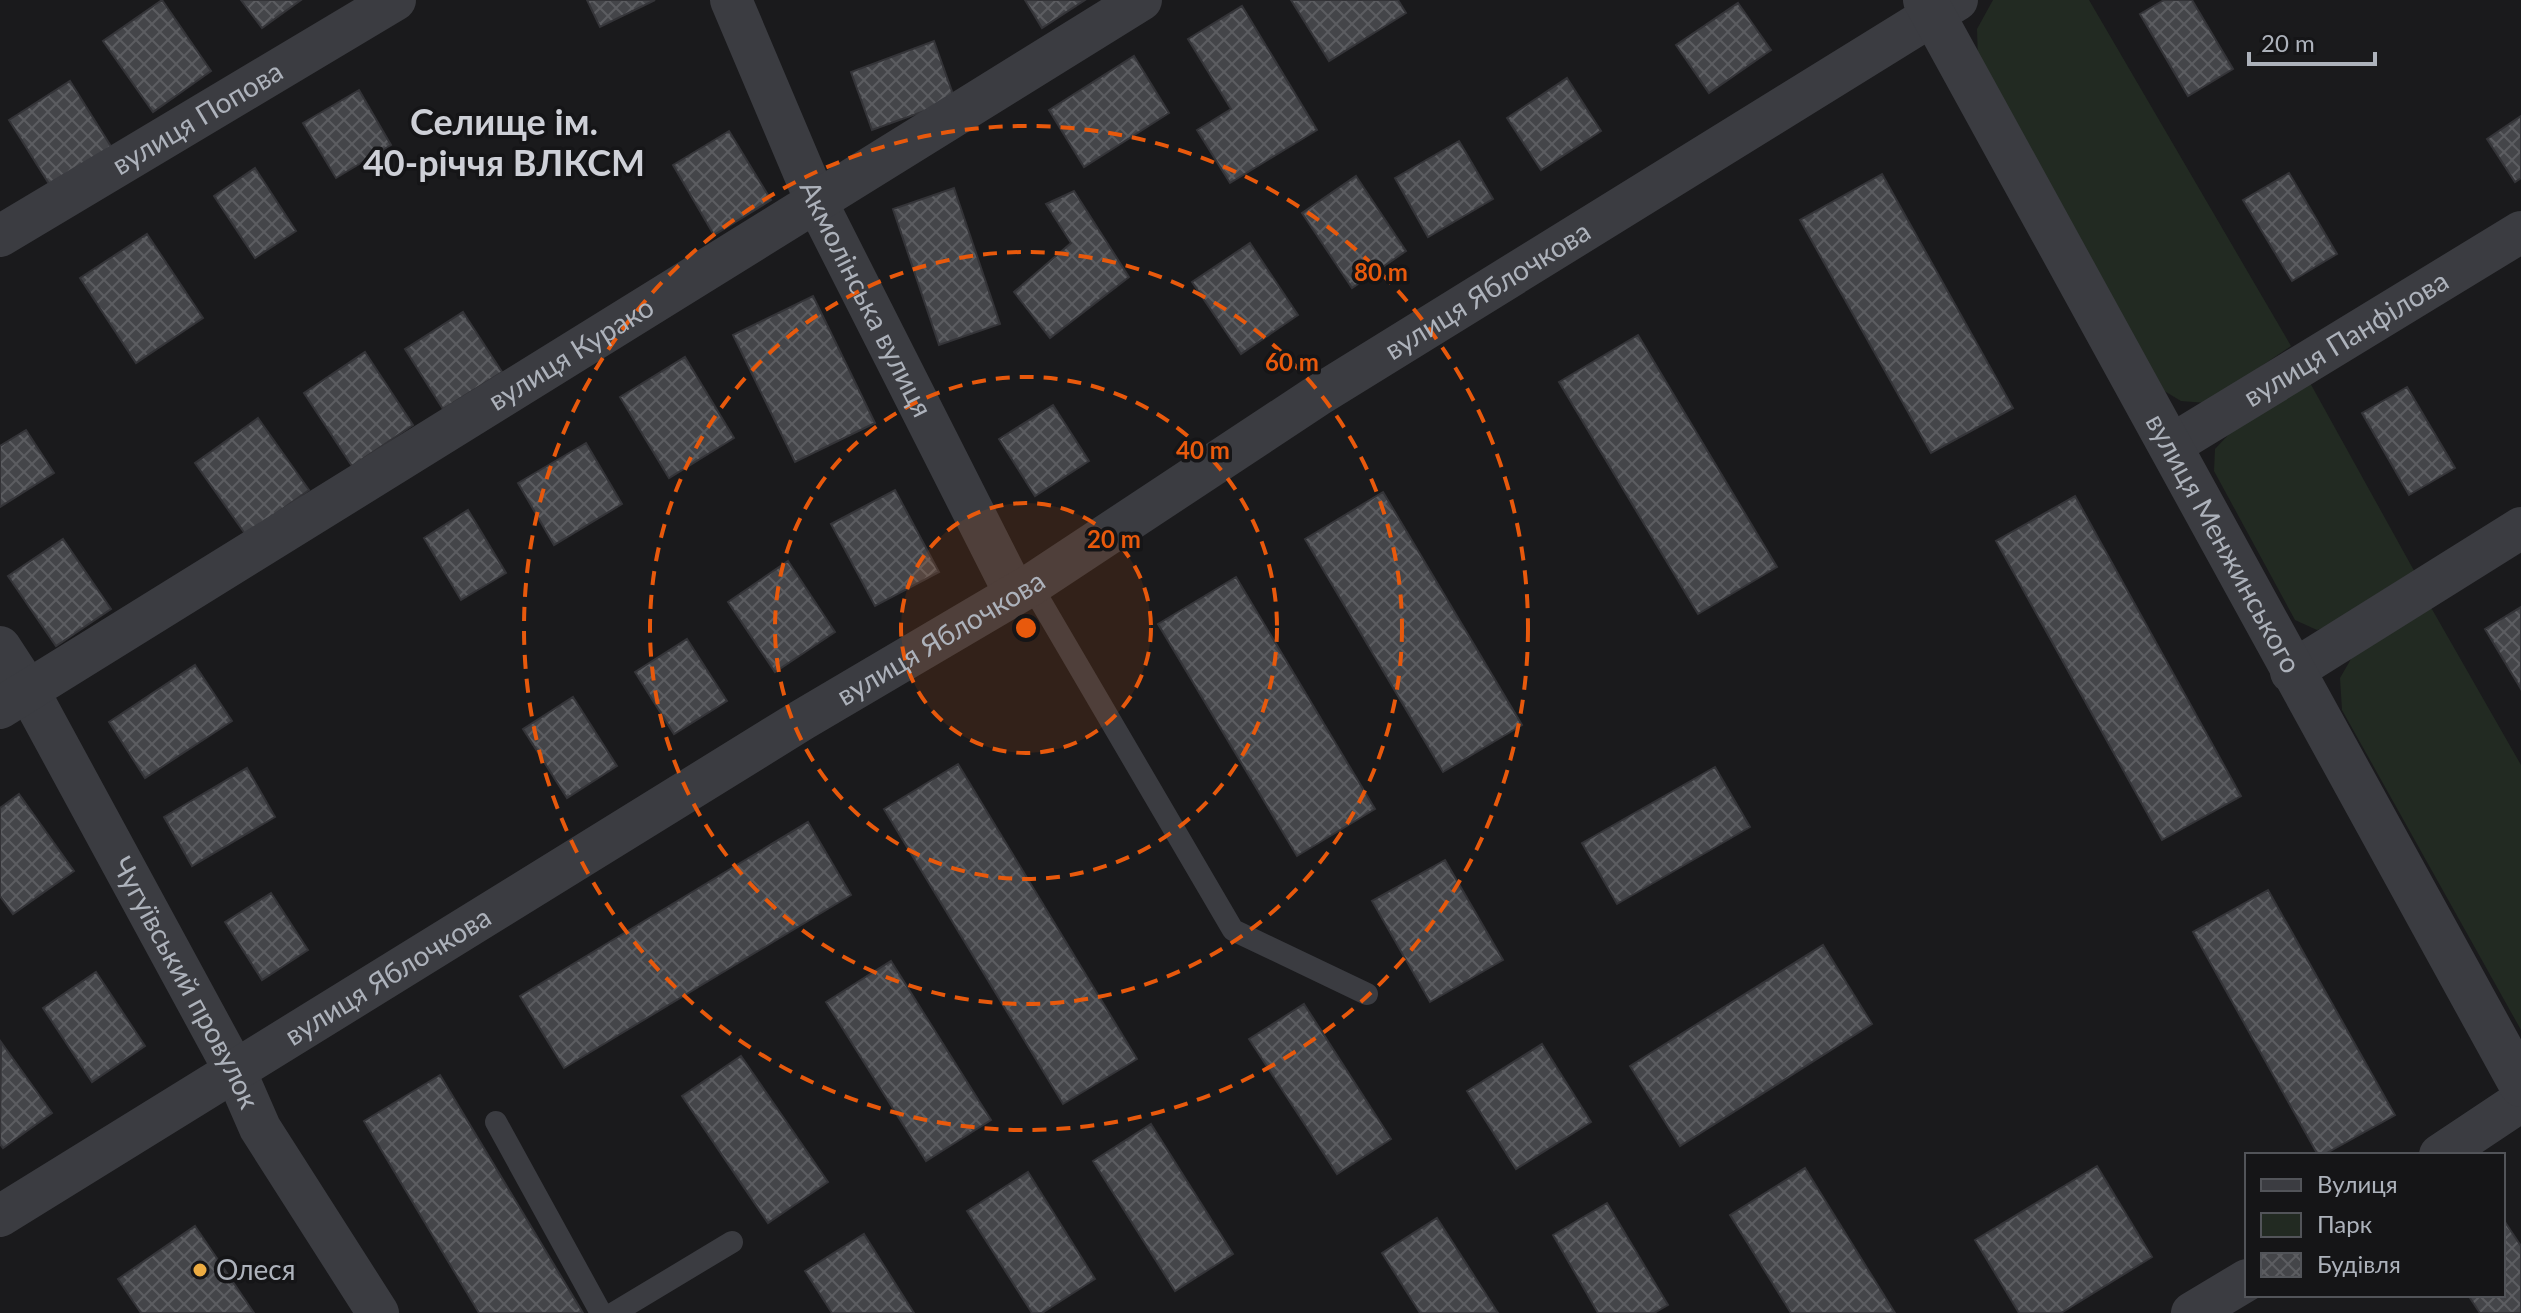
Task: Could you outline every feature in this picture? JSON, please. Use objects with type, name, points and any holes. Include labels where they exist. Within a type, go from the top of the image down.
[{"type":"street","name":"вулиця Попова","points":[[0,236],[395,0]]},
{"type":"street","name":"Акмолінська вулиця","points":[[731,0],[816,201],[1022,588]]},
{"type":"street","name":"вулиця Курако","points":[[14,699],[1141,0]]},
{"type":"street","name":"вулиця Менжинського","points":[[1938,5],[2291,672],[2521,1085]]},
{"type":"street","name":"вулиця Яблочкова","points":[[0,1216],[236,1073],[775,736],[1022,588],[1330,388],[1938,5]]},
{"type":"street","name":"вулиця Панфілова","points":[[2170,446],[2521,232]]},
{"type":"street","points":[[2291,672],[2521,528]]},
{"type":"street","name":"Чугуївський провулок","points":[[0,647],[14,699],[236,1073],[260,1128],[378,1313]]},
{"type":"street","points":[[2443,1153],[2521,1101]]},
{"type":"street","points":[[2192,1313],[2245,1281]]},
{"type":"lane","points":[[1022,588],[1233,930],[1367,994]]},
{"type":"lane","points":[[496,1122],[601,1313]]},
{"type":"lane","points":[[614,1313],[732,1242]]},
{"type":"green space","points":[[1993,0],[2089,0],[2291,346],[2207,403],[2181,401],[2161,389],[1978,61],[1977,29]]},
{"type":"green space","points":[[2309,381],[2417,576],[2337,623],[2317,630],[2295,620],[2214,471],[2215,449],[2230,433]]},
{"type":"green space","points":[[2429,604],[2521,765],[2521,1030],[2342,710],[2340,678],[2358,647]]},
{"type":"building","points":[[162,0],[211,71],[153,112],[103,41]]},
{"type":"building","points":[[241,0],[301,0],[262,28]]},
{"type":"building","points":[[587,0],[655,0],[600,27]]},
{"type":"building","points":[[1025,0],[1085,0],[1042,28]]},
{"type":"building","points":[[1291,0],[1398,0],[1406,13],[1329,61]]},
{"type":"building","points":[[2164,0],[2192,0],[2233,69],[2188,96],[2140,14]]},
{"type":"building","points":[[1738,3],[1771,50],[1709,93],[1676,45]]},
{"type":"building","points":[[1242,6],[1317,130],[1230,183],[1197,130],[1231,109],[1188,39]]},
{"type":"building","points":[[934,41],[955,100],[872,130],[851,72]]},
{"type":"building","points":[[1134,56],[1169,113],[1084,167],[1049,110]]},
{"type":"building","points":[[1567,78],[1601,131],[1541,170],[1507,118]]},
{"type":"building","points":[[70,81],[112,148],[51,187],[9,120]]},
{"type":"building","points":[[359,90],[391,145],[336,178],[303,123]]},
{"type":"building","points":[[2521,116],[2521,178],[2515,182],[2487,139]]},
{"type":"building","points":[[729,131],[771,200],[714,235],[673,165]]},
{"type":"building","points":[[1459,141],[1493,199],[1428,237],[1395,178]]},
{"type":"building","points":[[255,168],[296,231],[255,258],[214,196]]},
{"type":"building","points":[[2289,173],[2337,254],[2292,281],[2243,200]]},
{"type":"building","points":[[1882,174],[2013,408],[1931,453],[1800,220]]},
{"type":"building","points":[[1356,176],[1406,251],[1352,288],[1302,213]]},
{"type":"building","points":[[954,188],[1000,324],[939,345],[893,209]]},
{"type":"building","points":[[1074,191],[1129,277],[1050,338],[1014,292],[1071,243],[1046,204]]},
{"type":"building","points":[[147,234],[203,318],[136,363],[80,278]]},
{"type":"building","points":[[1250,243],[1298,315],[1241,354],[1192,282]]},
{"type":"building","points":[[813,296],[875,423],[795,462],[733,335]]},
{"type":"building","points":[[463,312],[502,372],[443,409],[405,349]]},
{"type":"building","points":[[1638,335],[1777,567],[1698,614],[1559,382]]},
{"type":"building","points":[[365,352],[413,425],[352,466],[304,393]]},
{"type":"building","points":[[685,357],[734,438],[669,478],[620,397]]},
{"type":"building","points":[[2407,387],[2455,468],[2409,495],[2362,413]]},
{"type":"building","points":[[1053,405],[1089,461],[1035,496],[999,439]]},
{"type":"building","points":[[258,418],[309,490],[246,535],[195,463]]},
{"type":"building","points":[[26,430],[54,473],[0,507],[0,446]]},
{"type":"building","points":[[586,443],[622,504],[554,545],[518,483]]},
{"type":"building","points":[[895,490],[939,572],[875,606],[831,524]]},
{"type":"building","points":[[1383,492],[1522,725],[1443,772],[1305,539]]},
{"type":"building","points":[[2075,496],[2241,796],[2162,840],[1996,541]]},
{"type":"building","points":[[468,510],[506,573],[461,600],[424,538]]},
{"type":"building","points":[[63,539],[111,609],[56,646],[8,576]]},
{"type":"building","points":[[788,561],[835,632],[775,672],[728,602]]},
{"type":"building","points":[[1236,577],[1375,809],[1297,856],[1158,624]]},
{"type":"building","points":[[2521,607],[2521,689],[2485,629]]},
{"type":"building","points":[[687,639],[727,701],[674,734],[635,672]]},
{"type":"building","points":[[195,665],[232,721],[145,778],[109,722]]},
{"type":"building","points":[[573,697],[617,766],[567,798],[523,729]]},
{"type":"building","points":[[958,764],[1137,1059],[1063,1104],[884,809]]},
{"type":"building","points":[[1715,767],[1750,827],[1617,904],[1582,843]]},
{"type":"building","points":[[247,768],[275,817],[192,866],[164,817]]},
{"type":"building","points":[[19,794],[74,871],[13,914],[0,896],[0,808]]},
{"type":"building","points":[[808,822],[851,895],[564,1068],[520,996]]},
{"type":"building","points":[[1445,860],[1503,960],[1430,1002],[1372,901]]},
{"type":"building","points":[[2268,890],[2395,1115],[2327,1153],[2317,1153],[2193,932]]},
{"type":"building","points":[[271,893],[308,950],[262,980],[225,922]]},
{"type":"building","points":[[1823,945],[1872,1024],[1680,1146],[1630,1066]]},
{"type":"building","points":[[891,961],[991,1120],[926,1161],[826,1002]]},
{"type":"building","points":[[96,972],[145,1046],[92,1082],[43,1008]]},
{"type":"building","points":[[1304,1004],[1391,1139],[1337,1174],[1249,1039]]},
{"type":"building","points":[[1,1042],[52,1113],[3,1148],[0,1144]]},
{"type":"building","points":[[1542,1044],[1591,1122],[1516,1169],[1467,1091]]},
{"type":"building","points":[[741,1056],[828,1182],[768,1223],[682,1096]]},
{"type":"building","points":[[440,1075],[583,1313],[479,1313],[364,1121]]},
{"type":"building","points":[[1151,1124],[1233,1254],[1175,1291],[1093,1161]]},
{"type":"building","points":[[2097,1166],[2152,1257],[2061,1313],[2019,1313],[1975,1240]]},
{"type":"building","points":[[1805,1168],[1895,1313],[1791,1313],[1730,1215]]},
{"type":"building","points":[[1028,1172],[1095,1279],[1042,1313],[1032,1313],[967,1211]]},
{"type":"building","points":[[1607,1203],[1668,1305],[1654,1313],[1598,1313],[1553,1235]]},
{"type":"building","points":[[1437,1218],[1498,1313],[1420,1313],[1382,1253]]},
{"type":"building","points":[[2505,1222],[2521,1246],[2521,1313],[2480,1313],[2469,1297],[2505,1297]]},
{"type":"building","points":[[195,1226],[254,1313],[141,1313],[118,1279]]},
{"type":"building","points":[[864,1234],[914,1313],[832,1313],[805,1271]]},
{"type":"place","name":"Олеся","points":[[200,1270]]},
{"type":"district","name":"Селище ім. 40-річчя ВЛКСМ","points":[[504,142]]}]
